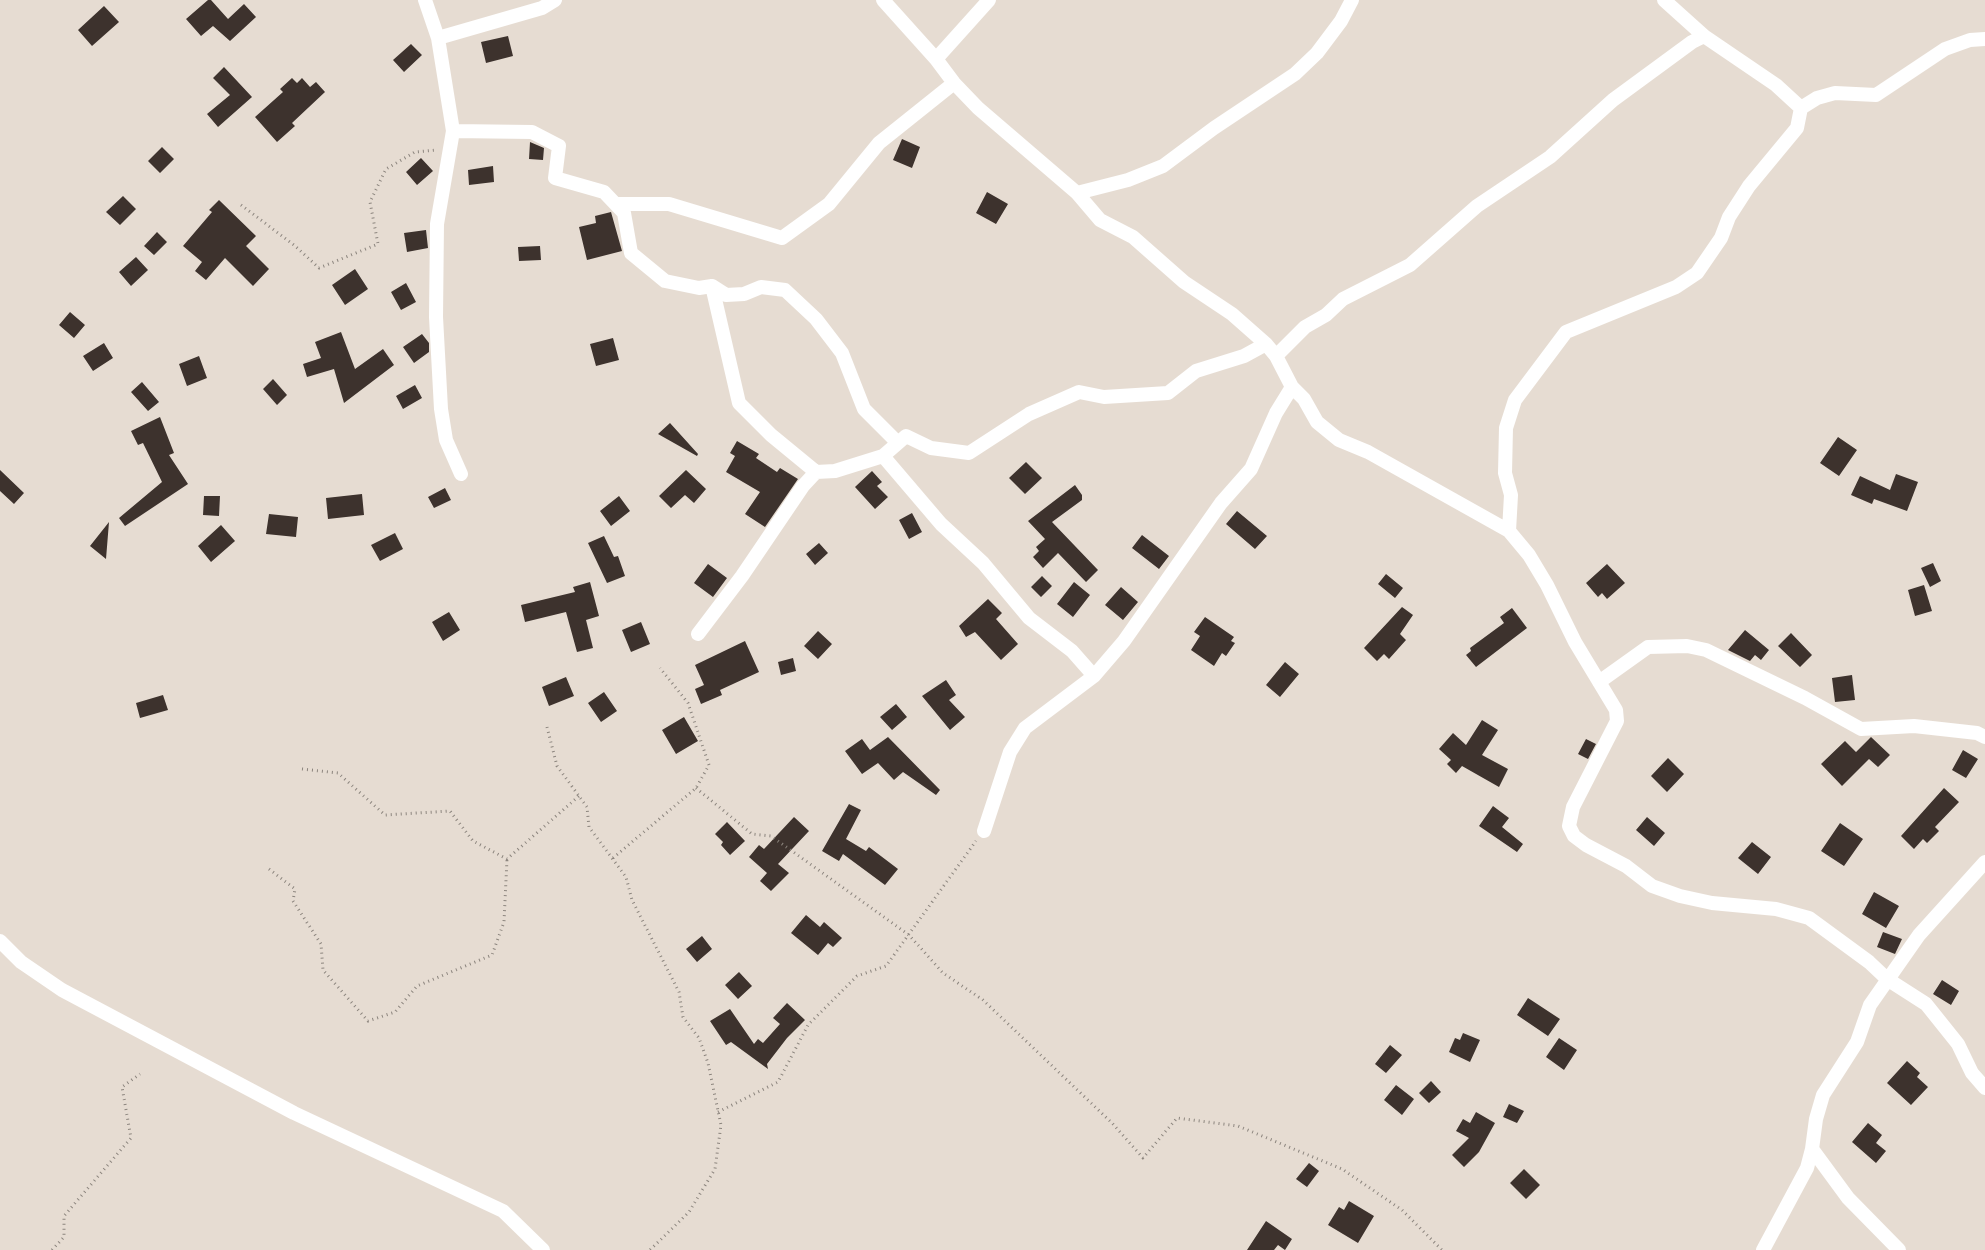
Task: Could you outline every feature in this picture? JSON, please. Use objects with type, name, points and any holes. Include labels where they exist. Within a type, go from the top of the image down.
[{"type":"street","points":[[425,0],[438,38],[452,131],[437,224],[435,274],[437,370],[446,440],[461,474]]},
{"type":"street","points":[[438,38],[542,8],[555,0]]},
{"type":"street","points":[[883,0],[936,59],[954,83],[978,108],[1077,193],[1100,220],[1133,236],[1184,282],[1232,314],[1266,344],[1276,356],[1292,387],[1304,399],[1317,422],[1339,440],[1368,452],[1509,531],[1529,555],[1616,710],[1617,721],[1573,807],[1569,826],[1574,836],[1586,845],[1626,866],[1652,886],[1680,896],[1712,903],[1776,909],[1810,918],[1869,962],[1887,979],[1926,1004],[1958,1044],[1972,1074],[1985,1088]]},
{"type":"street","points":[[936,59],[989,0]]},
{"type":"street","points":[[1077,193],[1128,180],[1163,166],[1214,128],[1295,74],[1317,53],[1341,21],[1352,0]]},
{"type":"street","points":[[1664,0],[1704,36],[1776,85],[1801,108]]},
{"type":"street","points":[[1276,356],[1305,327],[1326,315],[1343,299],[1410,265],[1477,206],[1550,156],[1613,100],[1692,42],[1704,36]]},
{"type":"street","points":[[1509,531],[1511,495],[1505,473],[1506,428],[1515,400],[1566,332],[1676,287],[1697,273],[1721,238],[1729,217],[1749,186],[1797,128],[1801,108],[1818,98],[1835,94],[1876,95],[1945,49],[1970,40],[1985,38]]},
{"type":"street","points":[[616,204],[669,204],[782,238],[829,204],[879,143],[954,83]]},
{"type":"street","points":[[452,131],[532,132],[559,146],[555,178],[604,192],[624,213],[631,254],[665,281],[699,288],[712,286],[726,295],[744,294],[761,288],[785,290],[816,319],[842,353],[864,409],[898,442]]},
{"type":"street","points":[[712,286],[739,403],[770,435],[816,472],[834,471],[883,456],[906,436],[930,448],[969,453],[1029,414],[1079,392],[1104,397],[1168,393],[1196,371],[1244,356],[1266,344]]},
{"type":"street","points":[[984,831],[1010,752],[1025,728],[1094,676],[1124,641],[1221,503],[1251,469],[1276,413],[1292,387]]},
{"type":"street","points":[[883,456],[941,524],[983,563],[1029,618],[1072,651],[1094,676]]},
{"type":"street","points":[[698,634],[742,576],[803,486],[816,472]]},
{"type":"street","points":[[1599,682],[1648,647],[1687,646],[1706,650],[1805,698],[1862,729],[1914,726],[1977,733],[1985,737]]},
{"type":"street","points":[[1763,1250],[1807,1168],[1816,1119],[1823,1095],[1857,1042],[1870,1005],[1919,935],[1985,862]]},
{"type":"street","points":[[0,941],[21,962],[62,990],[294,1113],[502,1211],[543,1250]]},
{"type":"street","points":[[1812,1149],[1848,1198],[1899,1250]]},
{"type":"path","points":[[241,205],[294,245],[319,268],[378,244],[370,202],[386,169],[415,152],[450,149]]},
{"type":"path","points":[[613,858],[696,788],[709,765],[688,703],[660,668]]},
{"type":"path","points":[[546,727],[558,766],[587,807],[589,828],[626,877],[632,900],[679,992],[684,1017],[699,1038],[708,1063],[718,1112],[720,1125],[715,1169],[689,1212],[650,1250]]},
{"type":"path","points":[[302,769],[338,773],[385,815],[450,811],[473,842],[507,859]]},
{"type":"path","points":[[696,788],[752,834],[771,836],[909,935],[943,973],[983,1000],[1112,1123],[1143,1158],[1177,1118],[1238,1126],[1342,1169],[1402,1210],[1442,1250]]},
{"type":"path","points":[[270,870],[295,889],[293,902],[321,944],[323,970],[368,1021],[395,1012],[417,986],[492,955],[504,922],[507,859],[579,796]]},
{"type":"path","points":[[718,1112],[778,1082],[808,1025],[856,976],[886,966],[984,831]]},
{"type":"path","points":[[52,1250],[64,1237],[64,1216],[130,1138],[122,1087],[140,1074]]},
{"type":"building","points":[[208,0],[211,0],[228,19],[244,4],[256,17],[230,41],[213,26],[201,36],[186,19]]},
{"type":"building","points":[[104,6],[119,22],[92,46],[78,30]]},
{"type":"building","points":[[508,36],[513,56],[486,63],[481,42]]},
{"type":"building","points":[[411,44],[422,55],[404,72],[393,60]]},
{"type":"building","points":[[224,67],[252,97],[218,127],[207,114],[230,95],[213,78]]},
{"type":"building","points":[[292,78],[297,83],[302,78],[310,87],[316,82],[325,92],[292,123],[295,126],[277,142],[255,117],[283,92],[280,89]]},
{"type":"building","points":[[902,139],[920,147],[912,168],[893,160]]},
{"type":"building","points":[[530,142],[544,148],[543,160],[529,159]]},
{"type":"building","points":[[162,147],[174,159],[160,173],[148,161]]},
{"type":"building","points":[[421,158],[433,171],[417,185],[406,172]]},
{"type":"building","points":[[493,166],[494,182],[469,185],[468,170]]},
{"type":"building","points":[[987,192],[1008,204],[996,224],[976,213]]},
{"type":"building","points":[[123,196],[136,209],[120,225],[106,212]]},
{"type":"building","points":[[219,200],[256,236],[246,246],[269,269],[253,286],[225,258],[206,280],[195,271],[202,262],[183,246],[212,212],[209,210]]},
{"type":"building","points":[[611,212],[622,251],[587,260],[579,227],[596,223],[595,216]]},
{"type":"building","points":[[426,230],[428,248],[407,252],[404,233]]},
{"type":"building","points":[[157,232],[167,242],[154,255],[144,246]]},
{"type":"building","points":[[540,246],[541,260],[519,261],[518,247]]},
{"type":"building","points":[[136,257],[148,270],[131,286],[119,272]]},
{"type":"building","points":[[355,269],[368,289],[345,305],[332,285]]},
{"type":"building","points":[[406,283],[416,302],[401,310],[391,292]]},
{"type":"building","points":[[70,312],[85,325],[74,338],[59,325]]},
{"type":"building","points":[[341,332],[355,369],[383,349],[394,365],[344,403],[334,369],[307,377],[303,364],[321,358],[315,342]]},
{"type":"building","points":[[422,334],[429,343],[429,352],[414,363],[403,347]]},
{"type":"building","points":[[613,338],[619,360],[596,366],[590,344]]},
{"type":"building","points":[[104,343],[113,358],[93,371],[83,356]]},
{"type":"building","points":[[199,356],[207,378],[187,386],[179,364]]},
{"type":"building","points":[[273,379],[287,395],[277,405],[263,389]]},
{"type":"building","points":[[142,382],[159,402],[148,411],[131,392]]},
{"type":"building","points":[[415,385],[422,398],[403,409],[396,396]]},
{"type":"building","points":[[160,417],[174,453],[169,455],[188,484],[125,526],[119,518],[162,482],[143,443],[138,445],[131,431]]},
{"type":"building","points":[[670,423],[698,454],[697,456],[658,434]]},
{"type":"building","points":[[1838,437],[1857,450],[1839,476],[1820,463]]},
{"type":"building","points":[[737,441],[759,454],[756,458],[777,472],[780,468],[798,479],[765,527],[745,514],[760,492],[726,472],[735,456],[730,453]]},
{"type":"building","points":[[1026,462],[1042,478],[1025,494],[1009,478]]},
{"type":"building","points":[[0,470],[24,493],[14,504],[0,491]]},
{"type":"building","points":[[686,470],[706,489],[694,503],[685,495],[671,508],[659,496]]},
{"type":"building","points":[[872,471],[882,482],[877,486],[888,497],[875,509],[855,487]]},
{"type":"building","points":[[1896,474],[1918,482],[1907,511],[1874,499],[1872,504],[1851,495],[1860,476],[1890,490]]},
{"type":"building","points":[[1075,485],[1082,495],[1082,500],[1052,522],[1098,570],[1086,582],[1058,553],[1043,568],[1033,557],[1039,551],[1036,547],[1045,539],[1028,521]]},
{"type":"building","points":[[445,488],[451,500],[434,508],[428,497]]},
{"type":"building","points":[[362,494],[364,515],[328,519],[326,498]]},
{"type":"building","points":[[204,496],[220,496],[219,516],[203,515]]},
{"type":"building","points":[[619,496],[630,511],[611,526],[600,511]]},
{"type":"building","points":[[1237,511],[1267,536],[1255,549],[1226,524]]},
{"type":"building","points":[[912,513],[922,532],[909,539],[899,520]]},
{"type":"building","points":[[269,514],[298,517],[296,537],[266,534]]},
{"type":"building","points":[[109,522],[106,559],[90,546]]},
{"type":"building","points":[[221,525],[235,541],[211,562],[198,546]]},
{"type":"building","points":[[395,533],[403,549],[380,561],[371,545]]},
{"type":"building","points":[[1142,535],[1169,556],[1159,569],[1132,548]]},
{"type":"building","points":[[604,536],[614,557],[618,556],[625,576],[607,583],[588,543]]},
{"type":"building","points":[[819,543],[828,553],[815,565],[806,554]]},
{"type":"building","points":[[1933,563],[1941,581],[1930,587],[1921,568]]},
{"type":"building","points":[[708,564],[727,578],[713,597],[694,583]]},
{"type":"building","points":[[1607,564],[1625,583],[1607,599],[1602,593],[1598,597],[1586,583]]},
{"type":"building","points":[[1386,574],[1403,588],[1395,598],[1378,584]]},
{"type":"building","points":[[1042,576],[1052,586],[1041,597],[1031,587]]},
{"type":"building","points":[[590,582],[599,616],[586,620],[593,648],[577,652],[566,612],[525,622],[521,605],[575,592],[573,587]]},
{"type":"building","points":[[1074,582],[1090,595],[1073,617],[1057,604]]},
{"type":"building","points":[[1924,585],[1932,611],[1915,616],[1908,590]]},
{"type":"building","points":[[1121,587],[1138,602],[1123,620],[1105,605]]},
{"type":"building","points":[[988,599],[1002,613],[996,619],[1018,644],[1001,660],[975,632],[966,637],[959,626]]},
{"type":"building","points":[[1402,607],[1413,615],[1400,634],[1406,640],[1389,659],[1384,654],[1377,661],[1364,648]]},
{"type":"building","points":[[1512,608],[1527,628],[1476,667],[1466,655],[1471,651],[1470,648],[1504,623],[1500,617]]},
{"type":"building","points":[[449,612],[460,630],[443,641],[432,622]]},
{"type":"building","points":[[1205,617],[1234,637],[1231,641],[1235,643],[1226,656],[1222,653],[1214,666],[1191,650],[1200,636],[1194,632]]},
{"type":"building","points":[[641,622],[650,644],[631,652],[622,630]]},
{"type":"building","points":[[1745,630],[1769,650],[1761,660],[1755,655],[1750,661],[1728,650]]},
{"type":"building","points":[[818,631],[832,644],[818,659],[804,646]]},
{"type":"building","points":[[1791,633],[1812,655],[1800,667],[1778,646]]},
{"type":"building","points":[[745,641],[759,672],[720,690],[722,695],[701,704],[695,689],[704,685],[695,665]]},
{"type":"building","points":[[793,658],[796,671],[781,675],[778,662]]},
{"type":"building","points":[[1285,662],[1299,674],[1280,697],[1266,685]]},
{"type":"building","points":[[1852,675],[1855,700],[1835,702],[1832,678]]},
{"type":"building","points":[[566,677],[574,696],[549,706],[542,687]]},
{"type":"building","points":[[946,680],[956,695],[949,700],[965,717],[950,730],[922,696]]},
{"type":"building","points":[[604,692],[617,711],[601,722],[588,703]]},
{"type":"building","points":[[163,695],[168,710],[140,718],[136,703]]},
{"type":"building","points":[[896,704],[907,717],[892,730],[880,717]]},
{"type":"building","points":[[684,717],[698,741],[676,754],[662,730]]},
{"type":"building","points":[[1482,720],[1498,730],[1482,755],[1508,769],[1499,787],[1462,766],[1456,773],[1447,764],[1451,760],[1439,749],[1453,733],[1466,745]]},
{"type":"building","points":[[888,737],[940,790],[936,795],[903,772],[894,780],[878,763],[862,774],[845,751],[862,739],[870,750]]},
{"type":"building","points":[[1871,737],[1890,755],[1878,767],[1869,759],[1842,786],[1821,764],[1845,741],[1856,752]]},
{"type":"building","points":[[1586,739],[1596,744],[1588,759],[1578,754]]},
{"type":"building","points":[[1963,750],[1978,759],[1966,778],[1952,770]]},
{"type":"building","points":[[1668,758],[1684,774],[1667,792],[1651,776]]},
{"type":"building","points":[[1944,788],[1959,802],[1935,827],[1939,831],[1927,843],[1923,839],[1914,849],[1901,836]]},
{"type":"building","points":[[849,804],[861,810],[846,839],[866,851],[869,847],[898,869],[885,885],[843,854],[839,861],[822,851]]},
{"type":"building","points":[[1493,806],[1509,818],[1502,827],[1523,844],[1517,852],[1479,826]]},
{"type":"building","points":[[794,817],[809,831],[778,864],[789,873],[771,891],[760,881],[767,873],[749,857],[759,845],[764,849]]},
{"type":"building","points":[[1647,817],[1665,833],[1654,846],[1636,830]]},
{"type":"building","points":[[727,822],[745,841],[730,855],[721,845],[723,842],[715,834]]},
{"type":"building","points":[[1840,823],[1863,839],[1844,866],[1821,851]]},
{"type":"building","points":[[1752,842],[1771,857],[1758,874],[1738,858]]},
{"type":"building","points":[[1874,892],[1899,906],[1886,928],[1862,914]]},
{"type":"building","points":[[806,915],[820,927],[824,922],[842,938],[833,947],[828,943],[818,955],[791,933]]},
{"type":"building","points":[[1883,932],[1902,939],[1895,954],[1877,947]]},
{"type":"building","points":[[702,936],[712,949],[697,962],[686,949]]},
{"type":"building","points":[[739,972],[752,986],[738,999],[725,985]]},
{"type":"building","points":[[1942,980],[1959,991],[1951,1005],[1933,994]]},
{"type":"building","points":[[1528,998],[1560,1019],[1548,1036],[1517,1015]]},
{"type":"building","points":[[787,1003],[805,1020],[787,1038],[767,1064],[768,1069],[731,1042],[726,1045],[710,1021],[730,1009],[754,1044],[758,1039],[763,1043],[780,1024],[773,1018]]},
{"type":"building","points":[[1463,1033],[1480,1040],[1470,1062],[1449,1052],[1455,1038],[1460,1040]]},
{"type":"building","points":[[1559,1038],[1577,1050],[1564,1070],[1546,1057]]},
{"type":"building","points":[[1390,1045],[1402,1055],[1386,1073],[1375,1064]]},
{"type":"building","points":[[1907,1061],[1920,1073],[1917,1077],[1928,1087],[1911,1105],[1887,1083]]},
{"type":"building","points":[[1431,1081],[1441,1092],[1429,1103],[1419,1093]]},
{"type":"building","points":[[1396,1085],[1414,1099],[1402,1115],[1384,1100]]},
{"type":"building","points":[[1509,1104],[1524,1111],[1517,1123],[1503,1117]]},
{"type":"building","points":[[1476,1112],[1495,1123],[1479,1152],[1464,1167],[1452,1155],[1469,1138],[1456,1131],[1463,1119],[1470,1123]]},
{"type":"building","points":[[1868,1123],[1882,1135],[1876,1143],[1886,1151],[1876,1163],[1852,1142]]},
{"type":"building","points":[[1309,1163],[1319,1171],[1307,1187],[1296,1179]]},
{"type":"building","points":[[1524,1169],[1540,1185],[1526,1199],[1510,1183]]},
{"type":"building","points":[[1349,1201],[1374,1216],[1358,1243],[1328,1225],[1339,1207],[1344,1210]]},
{"type":"building","points":[[1266,1221],[1292,1239],[1285,1250],[1278,1245],[1274,1250],[1247,1250]]}]
